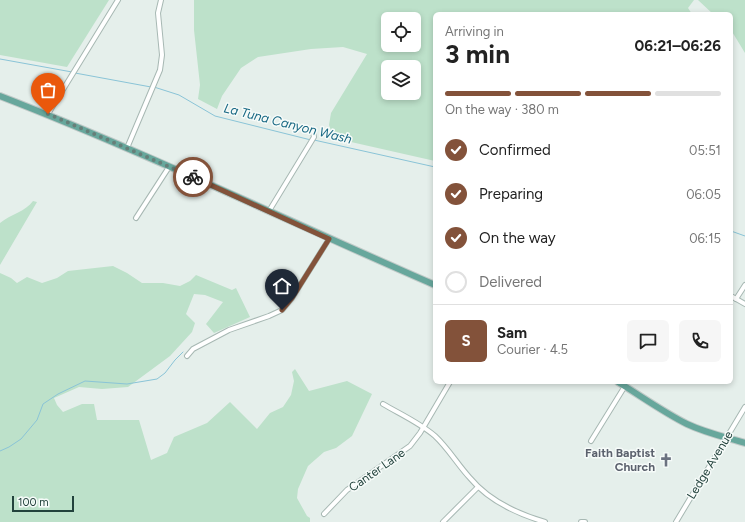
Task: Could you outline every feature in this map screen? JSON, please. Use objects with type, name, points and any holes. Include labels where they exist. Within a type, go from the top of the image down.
[{"type":"main road","points":[[0,96],[48,114],[127,148],[433,284]]},
{"type":"main road","points":[[622,384],[686,424],[708,433],[745,444]]},
{"type":"street","points":[[48,114],[118,0]]},
{"type":"street","points":[[127,148],[162,64],[158,13],[161,0]]},
{"type":"street","points":[[269,211],[312,139],[313,132]]},
{"type":"street","points":[[136,218],[169,167]]},
{"type":"street","points":[[187,356],[193,349],[229,330],[282,310],[292,298],[329,239]]},
{"type":"street","points":[[736,299],[745,285]]},
{"type":"street","points":[[733,297],[745,304]]},
{"type":"street","name":"Canter Lane","points":[[324,514],[347,490],[409,447],[423,428],[449,384]]},
{"type":"street","points":[[591,441],[625,386]]},
{"type":"street","points":[[383,404],[434,435],[478,487],[490,497],[505,506],[545,522]]},
{"type":"street","name":"Ledge Avenue","points":[[676,522],[745,407]]},
{"type":"street","points":[[443,522],[478,487]]},
{"type":"green space","points":[[0,0],[109,0],[67,67],[0,55]]},
{"type":"green space","points":[[194,0],[694,0],[688,8],[691,12],[433,12],[433,161],[351,142],[332,133],[329,125],[331,113],[367,54],[343,47],[311,49],[258,57],[241,68],[222,96],[217,109],[198,99],[200,85],[194,30]]},
{"type":"green space","points":[[698,0],[745,0],[745,53],[733,33],[733,12],[711,12]]},
{"type":"green space","points":[[33,201],[37,202],[0,265],[0,223],[26,208]]},
{"type":"green space","points":[[113,266],[142,283],[163,283],[180,286],[190,281],[196,275],[232,290],[236,288],[250,317],[214,333],[206,324],[223,302],[205,295],[194,294],[186,314],[195,323],[192,332],[170,356],[128,387],[102,389],[79,387],[54,398],[57,405],[63,412],[82,404],[94,404],[97,420],[139,420],[151,460],[167,453],[174,437],[207,423],[230,402],[257,429],[270,413],[283,407],[291,395],[294,381],[292,372],[295,369],[309,391],[347,381],[372,394],[352,436],[336,448],[324,452],[308,466],[298,489],[297,498],[307,516],[310,518],[310,522],[0,522],[0,273],[11,278],[17,283],[27,277],[42,283],[57,278],[68,271]]},
{"type":"waterway","name":"La Tuna Canyon Wash","points":[[0,59],[72,72]]},
{"type":"waterway","name":"La Tuna Canyon Wash","points":[[75,73],[151,87]]},
{"type":"waterway","name":"La Tuna Canyon Wash","points":[[154,87],[179,95],[215,116],[311,140]]},
{"type":"waterway","name":"La Tuna Canyon Wash","points":[[314,140],[433,167]]},
{"type":"waterway","name":"La Tuna Canyon Wash","points":[[733,232],[745,236]]},
{"type":"waterway","points":[[0,451],[21,439],[37,420],[43,404],[58,394],[85,381],[127,384],[157,379],[165,373],[183,352]]},
{"type":"way so far","points":[[48,114],[193,177]]},
{"type":"place","name":"Faith Baptist Church","points":[[666,460]]},
{"type":"route","points":[[193,177],[329,239],[292,298],[282,310]]}]
